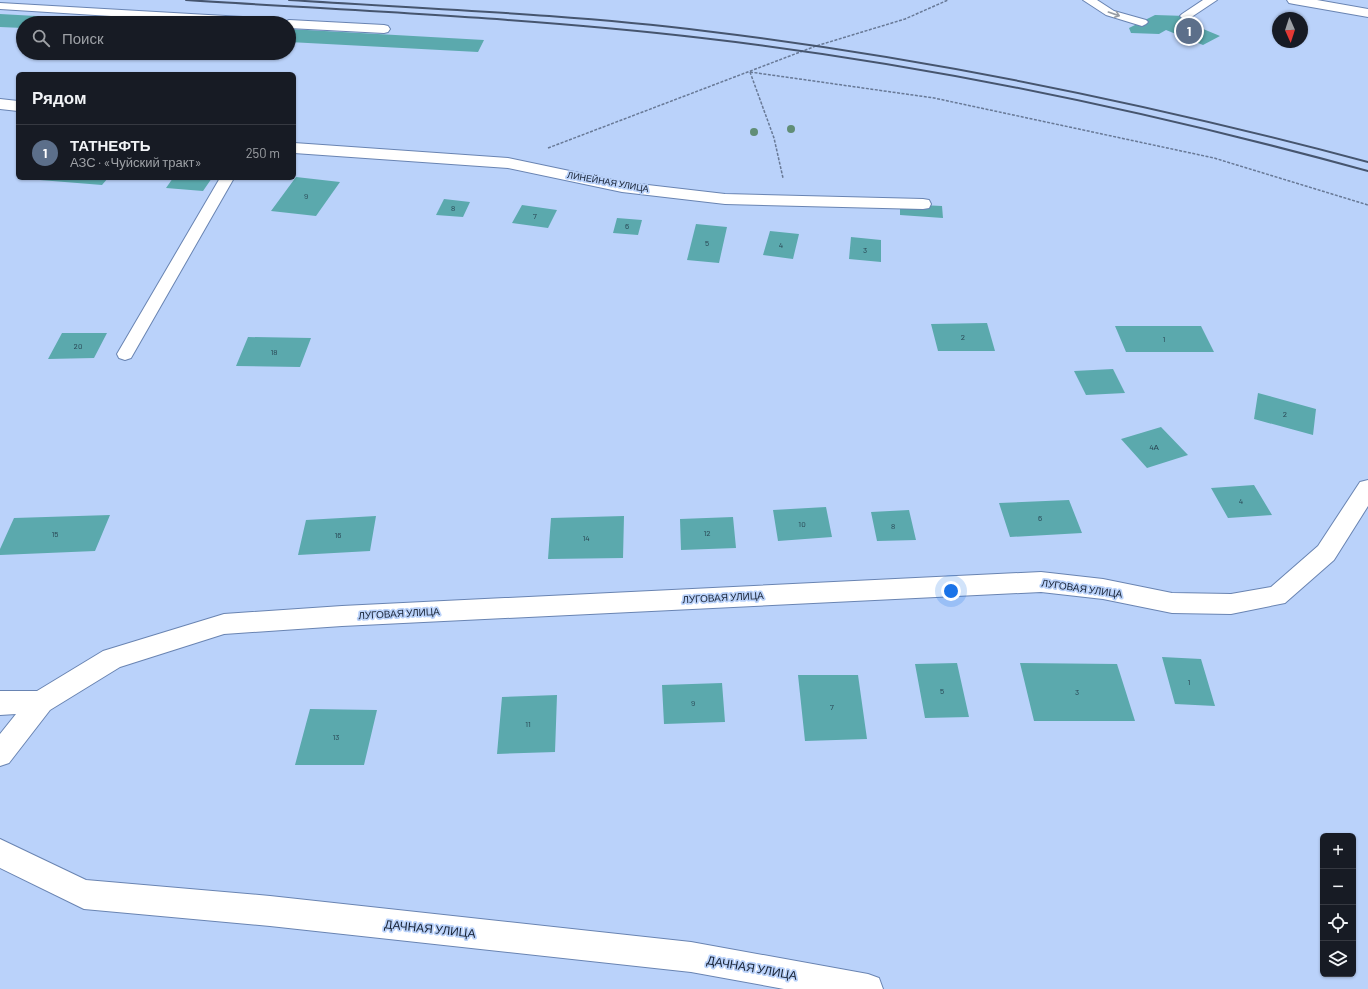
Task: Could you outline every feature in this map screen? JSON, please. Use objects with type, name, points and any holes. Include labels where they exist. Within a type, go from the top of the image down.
[{"type":"main road","points":[[1294,0],[1368,13]]},
{"type":"main road","points":[[1306,0],[1368,8]]},
{"type":"main road","points":[[1339,0],[1368,3]]},
{"type":"main road","points":[[0,104],[16,106]]},
{"type":"main road","name":"ЛИНЕЙНАЯ УЛИЦА","points":[[296,148],[508,163],[622,187],[725,200],[922,204]]},
{"type":"main road","name":"ЛУГОВАЯ УЛИЦА","points":[[41,702],[112,659],[224,624],[342,616],[1041,582],[1103,589],[1172,603],[1232,604],[1277,596],[1326,553],[1368,488]]},
{"type":"main road","points":[[0,704],[41,702]]},
{"type":"main road","points":[[0,754],[41,702]]},
{"type":"main road","name":"ДАЧНАЯ УЛИЦА","points":[[0,853],[84,894],[277,912],[691,958],[868,989]]},
{"type":"lane","points":[[1088,0],[1110,13],[1142,22]]},
{"type":"lane","points":[[1186,16],[1211,0]]},
{"type":"lane","points":[[0,6],[165,16]]},
{"type":"lane","points":[[296,24],[384,29]]},
{"type":"lane","points":[[125,354],[227,180]]},
{"type":"path","points":[[508,163],[816,46],[905,19],[948,0]]},
{"type":"path","points":[[750,72],[774,138],[788,201]]},
{"type":"path","points":[[750,72],[942,99],[1214,158],[1368,205]]},
{"type":"building","points":[[0,14],[36,16],[16,16],[16,28],[0,27]]},
{"type":"building","points":[[1155,15],[1186,16],[1184,21],[1220,36],[1203,45],[1166,30],[1159,34],[1131,33],[1129,28]]},
{"type":"building","points":[[296,29],[484,40],[478,52],[296,42]]},
{"type":"building","points":[[296,177],[340,182],[316,216],[271,211],[294,180],[296,180]]},
{"type":"building","points":[[40,180],[106,180],[102,185]]},
{"type":"building","points":[[172,180],[211,180],[203,191],[166,188]]},
{"type":"building","points":[[444,199],[470,202],[463,217],[436,215]]},
{"type":"building","points":[[900,204],[942,206],[943,218],[900,215]]},
{"type":"building","points":[[522,205],[557,210],[548,228],[512,223]]},
{"type":"building","points":[[617,218],[642,220],[638,235],[613,233]]},
{"type":"building","points":[[696,224],[727,227],[719,263],[687,260]]},
{"type":"building","points":[[770,231],[799,234],[793,259],[763,255]]},
{"type":"building","points":[[851,237],[881,240],[881,262],[849,259]]},
{"type":"building","points":[[987,323],[995,351],[938,351],[931,324]]},
{"type":"building","points":[[1115,326],[1201,326],[1214,352],[1126,352]]},
{"type":"building","points":[[62,333],[107,333],[94,358],[48,359]]},
{"type":"building","points":[[248,337],[311,338],[300,367],[236,366]]},
{"type":"building","points":[[1113,369],[1125,393],[1086,395],[1074,371]]},
{"type":"building","points":[[1258,393],[1316,409],[1313,435],[1254,419]]},
{"type":"building","points":[[1161,427],[1188,455],[1147,468],[1121,439]]},
{"type":"building","points":[[1254,485],[1272,515],[1228,518],[1211,488]]},
{"type":"building","points":[[1069,500],[1082,533],[1010,537],[999,503]]},
{"type":"building","points":[[826,507],[832,537],[778,541],[773,510]]},
{"type":"building","points":[[909,510],[916,540],[877,541],[871,512]]},
{"type":"building","points":[[110,515],[95,551],[0,555],[0,549],[14,518]]},
{"type":"building","points":[[376,516],[370,551],[298,555],[306,520]]},
{"type":"building","points":[[624,516],[623,558],[548,559],[551,518]]},
{"type":"building","points":[[733,517],[736,548],[681,550],[680,519]]},
{"type":"building","points":[[1162,657],[1201,659],[1215,706],[1175,704]]},
{"type":"building","points":[[957,663],[969,717],[925,718],[915,664]]},
{"type":"building","points":[[1020,663],[1117,664],[1135,721],[1034,721]]},
{"type":"building","points":[[798,675],[858,675],[867,739],[805,741]]},
{"type":"building","points":[[722,683],[725,722],[664,724],[662,685]]},
{"type":"building","points":[[557,695],[555,752],[497,754],[502,697]]},
{"type":"building","points":[[310,709],[377,710],[364,765],[295,765]]},
{"type":"railway","points":[[186,0],[573,25],[702,38],[871,61],[1121,109],[1286,149],[1368,171]]},
{"type":"railway","points":[[289,0],[497,12],[601,20],[789,42],[956,69],[1039,85],[1204,121],[1368,162]]},
{"type":"place","name":"ТАТНЕФТЬ","points":[[1189,31]]}]
